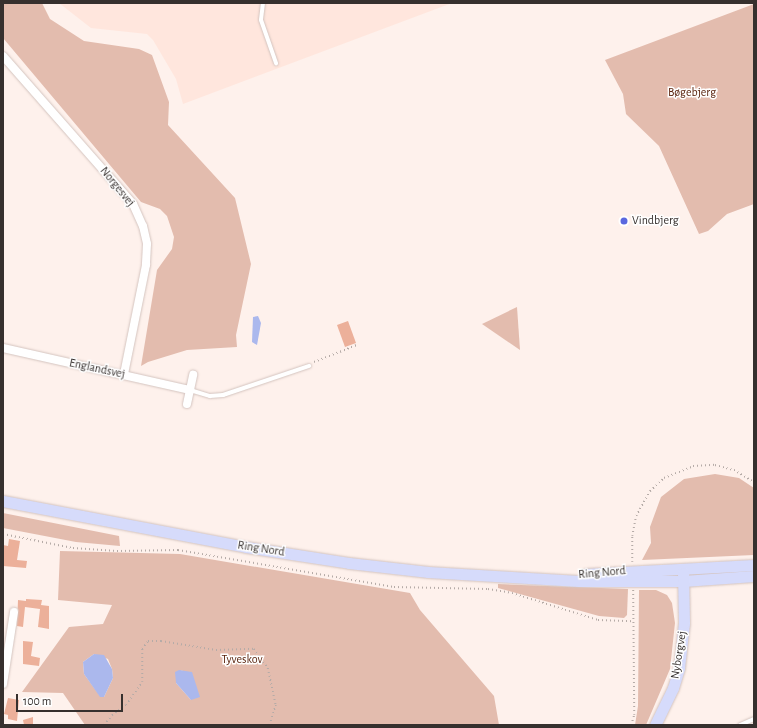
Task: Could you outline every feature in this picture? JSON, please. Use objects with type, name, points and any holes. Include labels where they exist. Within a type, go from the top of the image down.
[{"type":"main road","name":"Ring Nord","points":[[3,501],[136,528],[349,563],[521,577],[683,580]]},
{"type":"main road","points":[[682,568],[754,565]]},
{"type":"main road","name":"Ring Nord","points":[[521,577],[682,568]]},
{"type":"main road","name":"Nyborgvej","points":[[655,725],[673,688],[679,668],[684,623],[682,568]]},
{"type":"main road","points":[[683,580],[754,576]]},
{"type":"street","name":"Norgesvej","points":[[3,56],[133,204],[143,226],[147,244],[146,265],[124,374]]},
{"type":"street","name":"Englandsvej","points":[[3,348],[190,390]]},
{"type":"street","points":[[187,404],[193,375]]},
{"type":"street","points":[[3,684],[14,612]]},
{"type":"lane","points":[[263,3],[261,20],[276,63]]},
{"type":"lane","points":[[190,390],[210,396],[223,395],[309,366]]},
{"type":"lane","points":[[740,725],[754,719]]},
{"type":"path","points":[[309,366],[316,360],[357,345]]},
{"type":"path","points":[[632,562],[632,536],[636,516],[650,491],[664,478],[694,466],[715,465],[734,470],[754,482]]},
{"type":"path","points":[[3,534],[73,548],[117,551],[178,550],[394,587],[488,589],[512,593],[598,620],[633,621]]},
{"type":"path","points":[[631,725],[634,715],[633,589]]},
{"type":"path","points":[[104,725],[112,715],[126,705],[142,682],[142,649],[148,641],[161,641],[216,650],[254,649],[260,654],[268,668],[276,705],[270,725]]},
{"type":"shaded area","points":[[59,3],[452,3],[183,104],[176,79],[153,40],[147,34],[91,28]]},
{"type":"green space","points":[[3,3],[42,3],[50,19],[84,41],[139,49],[152,55],[169,102],[168,125],[235,198],[251,264],[236,335],[237,347],[187,350],[148,362],[141,366],[157,270],[172,249],[174,237],[167,216],[160,209],[141,202],[3,38]]},
{"type":"green space","name":"Bøgebjerg","points":[[754,4],[754,204],[727,214],[708,231],[699,234],[659,146],[626,114],[623,94],[605,60]]},
{"type":"green space","points":[[517,307],[520,350],[482,324]]},
{"type":"green space","points":[[715,474],[739,478],[754,488],[754,555],[642,560],[651,543],[650,527],[661,497],[684,479]]},
{"type":"green space","points":[[3,513],[119,536],[120,546],[76,542],[3,528]]},
{"type":"green space","name":"Tyveskov","points":[[60,551],[180,554],[410,593],[420,610],[494,696],[499,725],[85,725],[63,693],[22,692],[69,627],[103,624],[112,605],[58,600]],"holes":[[[94,654],[108,659],[112,669],[113,678],[104,697],[100,696],[84,674],[83,662]],[[182,670],[191,700],[176,683]]]},
{"type":"green space","points":[[498,584],[628,589],[627,615],[624,618],[599,616],[498,588]]},
{"type":"green space","points":[[639,590],[656,590],[667,595],[672,603],[675,623],[670,669],[646,725],[635,725],[638,706]]},
{"type":"water","points":[[258,316],[261,323],[257,345],[252,342],[253,317]]},
{"type":"water","points":[[94,654],[104,655],[112,669],[113,678],[104,697],[100,697],[84,674],[83,662]]},
{"type":"water","points":[[179,670],[192,672],[200,697],[191,700],[176,683],[175,672]]},
{"type":"building","points":[[348,321],[356,343],[345,347],[337,325]]},
{"type":"building","points":[[9,539],[20,541],[17,560],[27,561],[26,568],[3,566],[3,545],[8,546]]},
{"type":"building","points":[[26,599],[42,600],[41,605],[49,606],[49,629],[38,627],[40,609],[25,607],[23,627],[17,626],[18,600],[26,601]]},
{"type":"building","points":[[23,641],[33,642],[31,656],[40,658],[39,666],[23,664]]},
{"type":"building","points":[[8,698],[19,700],[17,721],[8,719],[8,715],[4,714]]},
{"type":"building","points":[[33,717],[33,725],[24,725],[23,720]]},
{"type":"place","name":"Vindbjerg","points":[[624,221]]}]
